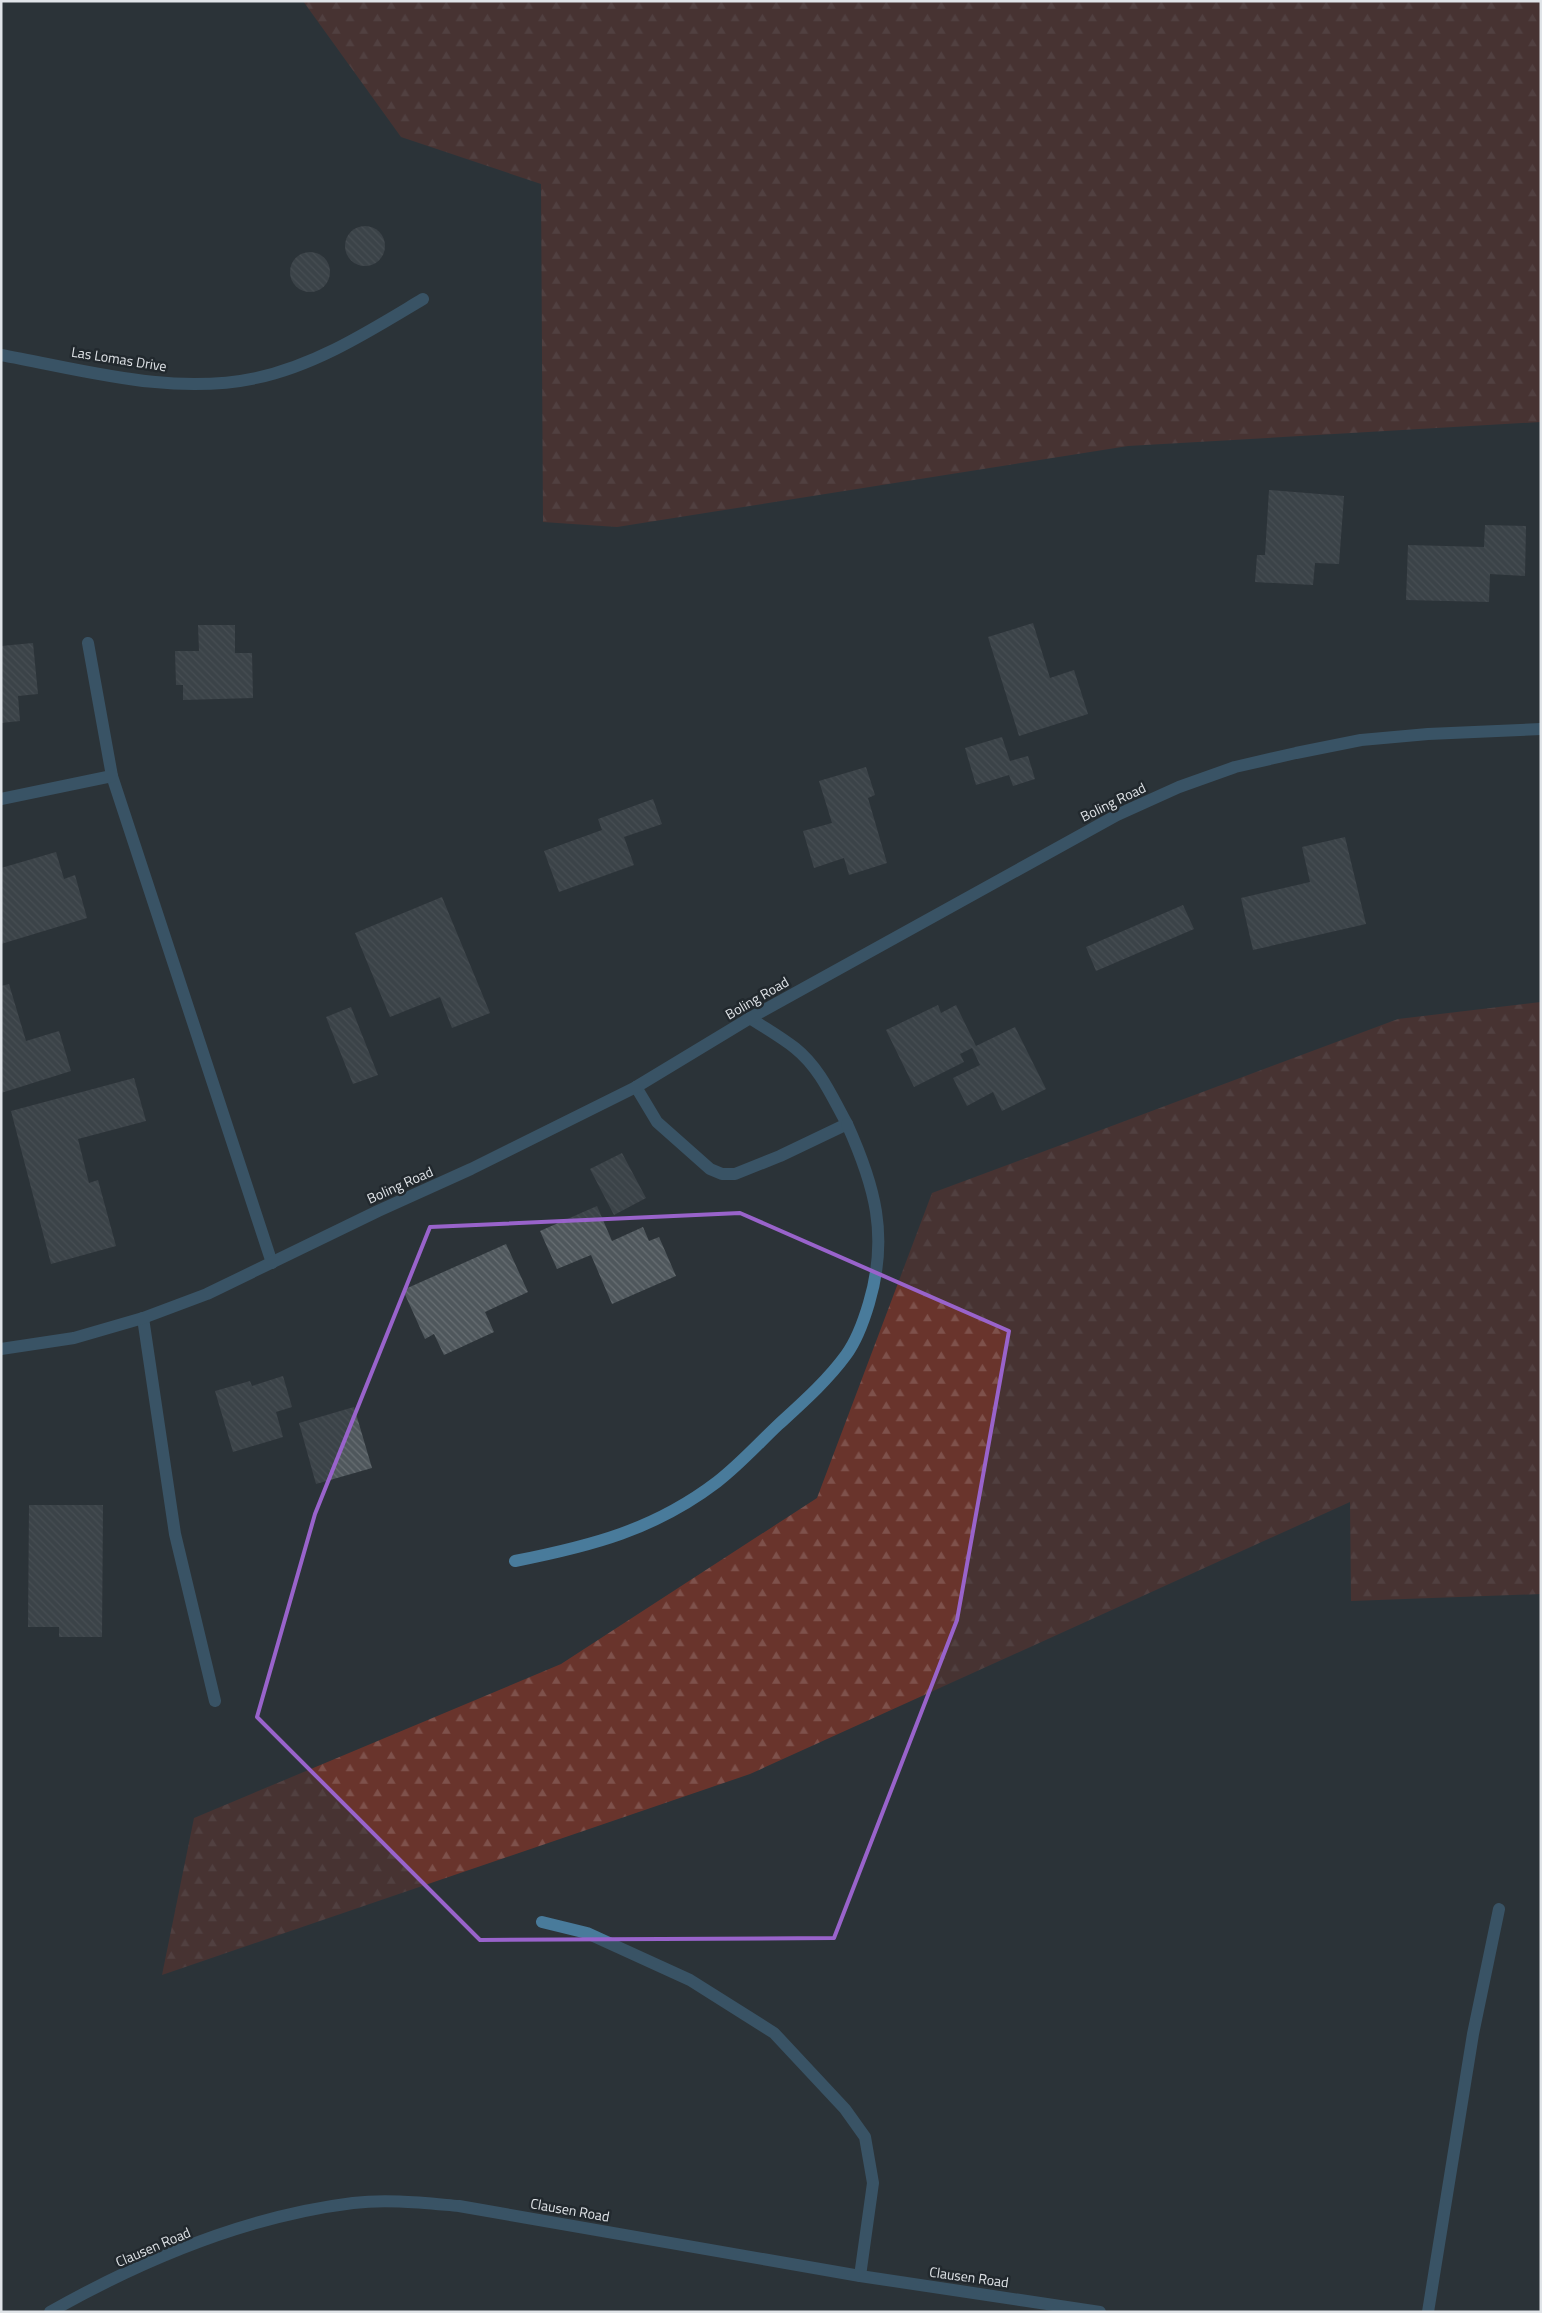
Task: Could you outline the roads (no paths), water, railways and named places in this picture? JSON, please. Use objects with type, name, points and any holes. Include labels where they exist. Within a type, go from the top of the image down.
[{"type":"street","name":"Las Lomas Drive","points":[[1,355],[155,382],[210,384],[256,378],[303,363],[355,339],[423,299]]},
{"type":"street","points":[[88,643],[112,776],[272,1263]]},
{"type":"street","name":"Boling Road","points":[[1,1349],[74,1338],[143,1318],[207,1294],[378,1211],[471,1169],[636,1087],[750,1018],[1117,815],[1216,773],[1296,753],[1361,740],[1541,728]]},
{"type":"street","points":[[1,799],[112,776]]},
{"type":"street","points":[[515,1561],[581,1548],[626,1533],[675,1510],[718,1481],[817,1388],[848,1353],[864,1320],[873,1292],[878,1261],[879,1226],[874,1195],[864,1162],[826,1084],[813,1066],[796,1048],[750,1018]]},
{"type":"street","points":[[636,1087],[657,1122],[710,1169],[722,1174],[735,1174],[780,1156],[846,1124]]},
{"type":"street","points":[[143,1318],[175,1534],[215,1701]]},
{"type":"street","points":[[1428,2312],[1473,2034],[1499,1909]]},
{"type":"street","points":[[542,1922],[587,1933],[690,1980],[774,2033],[844,2109],[865,2137],[873,2183],[860,2276]]},
{"type":"street","name":"Clausen Road","points":[[50,2312],[79,2296],[169,2254],[237,2228],[352,2203],[400,2201],[458,2206],[860,2276],[1100,2312]]}]
